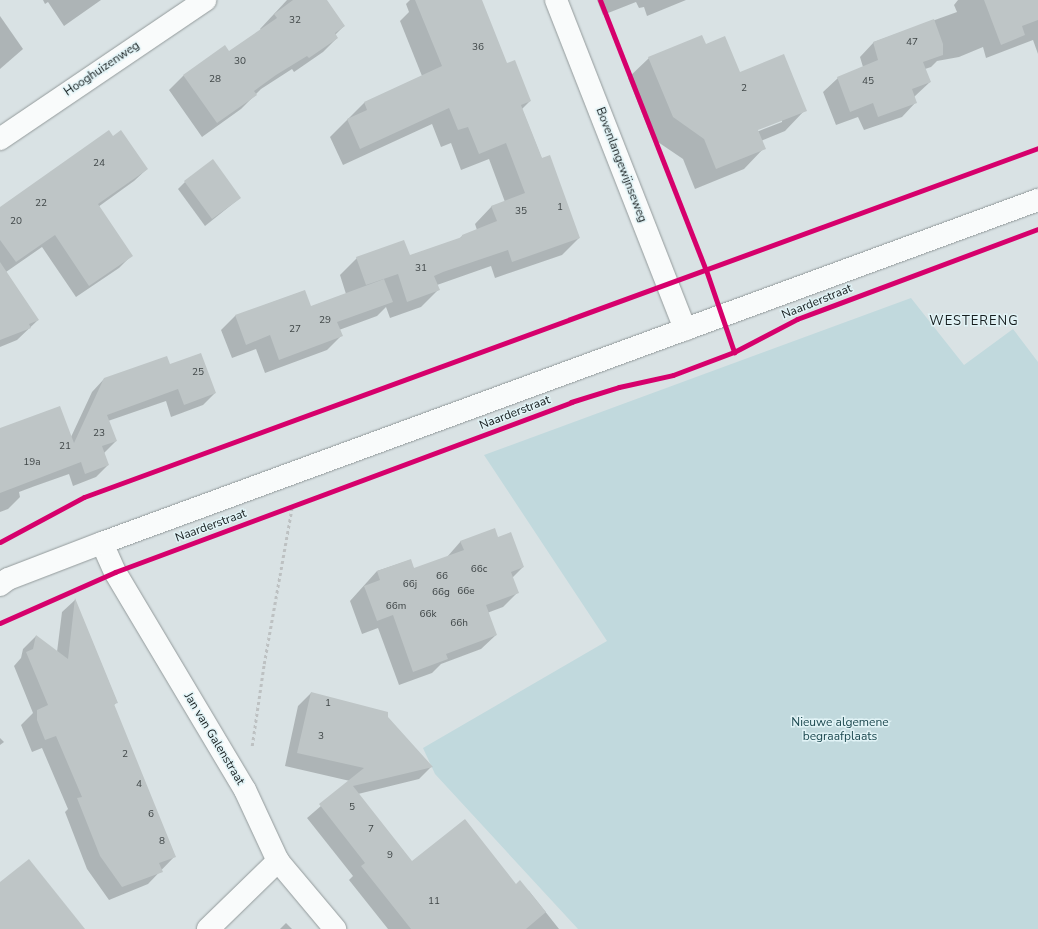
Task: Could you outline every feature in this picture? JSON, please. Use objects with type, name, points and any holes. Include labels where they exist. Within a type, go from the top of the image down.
[{"type":"street","name":"Hooghuizenweg","points":[[0,139],[205,0]]},
{"type":"street","name":"Bovenlangewijnseweg","points":[[556,0],[685,330]]},
{"type":"street","name":"Naarderstraat","points":[[0,585],[8,579],[102,543],[1038,200]]},
{"type":"street","name":"Jan van Galenstraat","points":[[102,543],[115,572],[245,790],[278,861],[335,929]]},
{"type":"street","points":[[208,929],[278,861]]},
{"type":"path","points":[[284,510],[299,504]]},
{"type":"path","points":[[245,790],[264,664],[292,507]]},
{"type":"green space","name":"Nieuwe algemene begraafplaats","points":[[911,298],[964,365],[1013,329],[1038,362],[1038,929],[578,929],[435,774],[423,748],[607,641],[484,455]]},
{"type":"building","points":[[293,0],[327,0],[345,26],[335,33],[338,38],[309,58],[307,56],[276,75],[254,91],[257,95],[217,123],[183,75],[225,45],[229,51],[277,18],[274,14]]},
{"type":"building","points":[[415,0],[482,0],[507,63],[515,60],[531,101],[521,105],[542,158],[550,155],[580,238],[512,262],[508,250],[443,272],[434,276],[440,290],[407,302],[398,274],[366,285],[356,257],[404,240],[410,255],[462,237],[462,235],[497,221],[491,206],[525,193],[506,143],[479,154],[468,127],[458,130],[449,108],[360,149],[347,119],[367,110],[364,102],[442,66]]},
{"type":"building","points":[[984,0],[1038,0],[1038,20],[1022,26],[1025,35],[1001,45]]},
{"type":"building","points":[[934,19],[943,44],[943,55],[923,62],[931,82],[912,89],[917,103],[878,117],[873,103],[850,112],[837,77],[878,60],[873,42]]},
{"type":"building","points":[[702,35],[706,44],[725,36],[740,72],[784,54],[807,111],[758,130],[766,149],[716,169],[704,139],[673,117],[648,57]]},
{"type":"building","points":[[109,130],[113,136],[121,130],[148,169],[98,204],[133,256],[89,286],[55,235],[16,262],[0,240],[0,207]]},
{"type":"building","points":[[213,159],[241,198],[212,219],[184,181]]},
{"type":"building","points":[[0,262],[39,320],[29,324],[31,328],[0,340]]},
{"type":"building","points":[[384,279],[393,302],[337,322],[343,336],[279,360],[270,335],[246,345],[235,315],[305,290],[311,306]]},
{"type":"building","points":[[201,353],[216,393],[184,405],[178,389],[107,415],[117,441],[102,446],[109,465],[85,474],[81,462],[0,493],[0,428],[60,406],[74,443],[104,378],[167,356],[170,364]]},
{"type":"building","points":[[495,528],[498,537],[511,532],[524,567],[511,572],[519,593],[486,605],[497,635],[446,654],[448,659],[413,672],[393,615],[377,621],[364,586],[380,580],[377,571],[411,559],[414,568],[464,550],[460,541]]},
{"type":"building","points":[[75,598],[118,703],[114,704],[176,857],[159,863],[163,872],[122,887],[100,856],[77,798],[82,797],[56,736],[45,740],[37,720],[37,710],[48,705],[26,652],[33,649],[36,635],[68,659]]},
{"type":"building","points":[[311,692],[388,712],[388,717],[433,767],[353,786],[412,861],[465,819],[516,884],[520,880],[546,912],[526,929],[411,929],[361,866],[365,863],[319,804],[364,768],[297,753]]},
{"type":"building","points":[[29,859],[85,929],[0,929],[0,882]]},
{"type":"cycle path","points":[[600,0],[706,270],[734,352]]},
{"type":"cycle path","points":[[0,542],[84,497],[1038,148]]},
{"type":"cycle path","points":[[0,623],[115,572],[571,402],[619,387],[673,375],[734,352],[797,319],[1038,229]]},
{"type":"district","name":"WESTERENG","points":[[974,321]]}]
